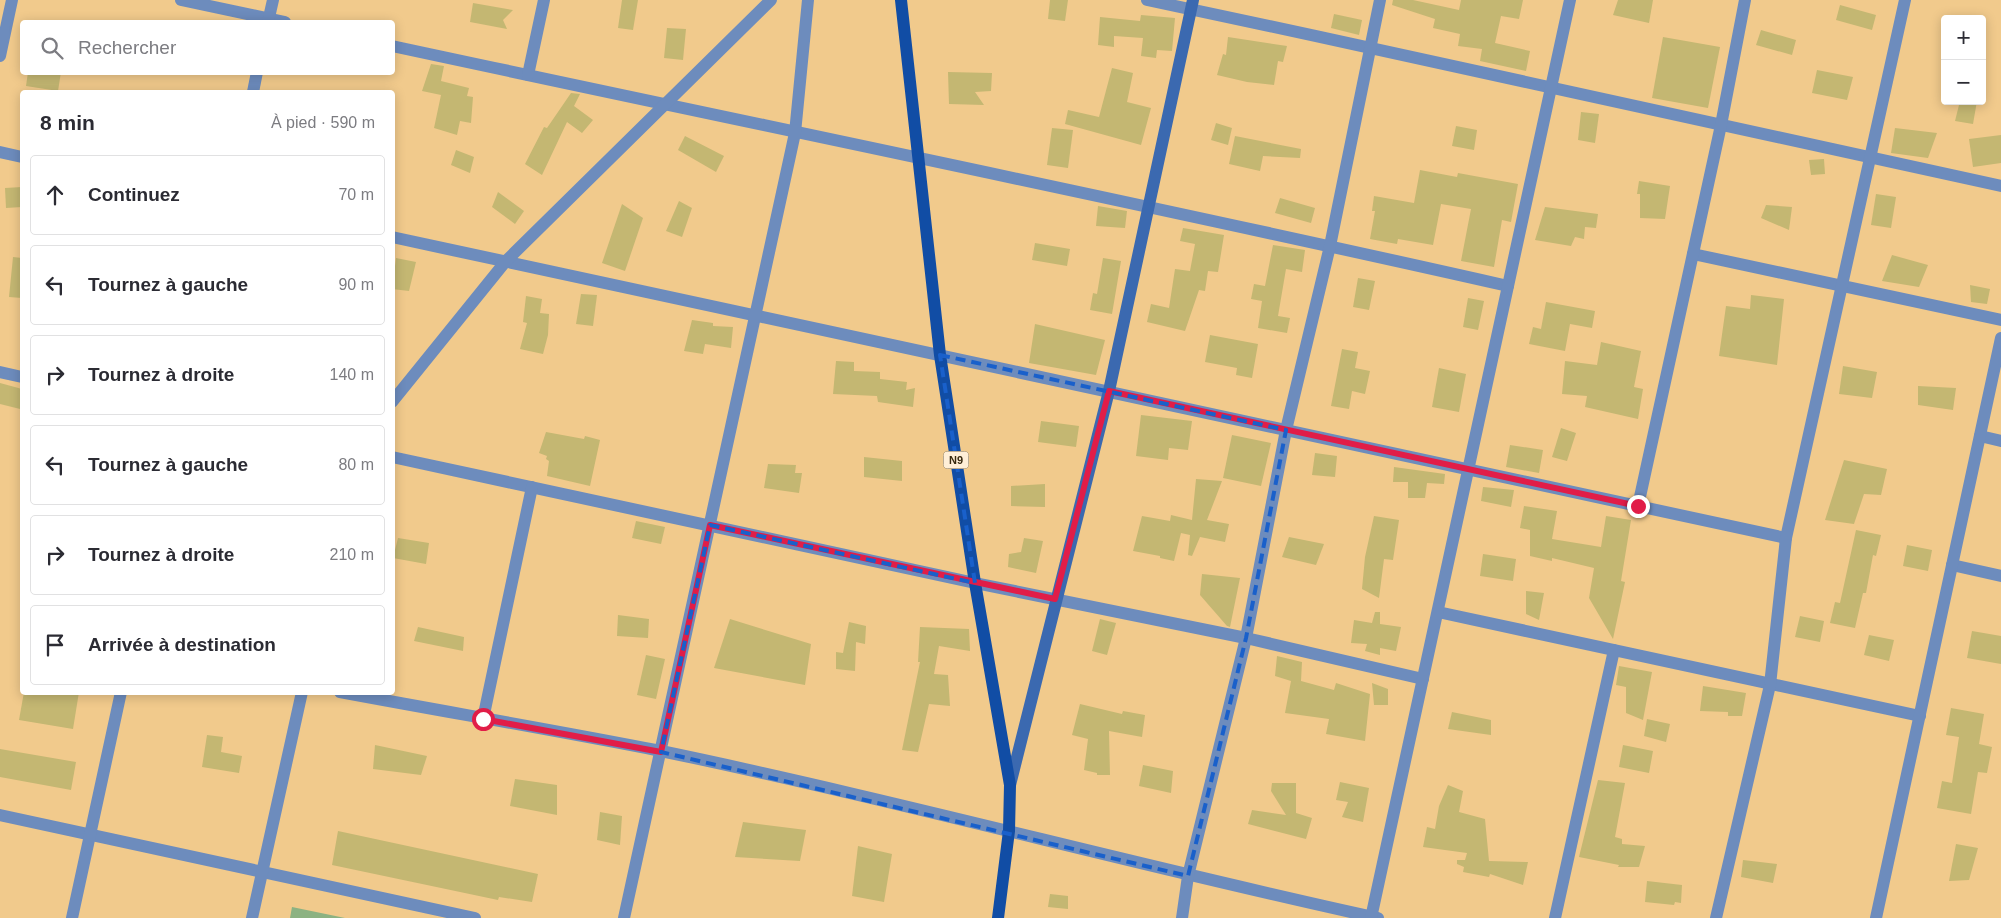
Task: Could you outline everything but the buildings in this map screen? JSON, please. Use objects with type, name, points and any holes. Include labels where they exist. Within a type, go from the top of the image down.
[{"type":"main road","name":"N9","points":[[901,0],[940,355],[974,583],[1010,785],[1009,831],[998,918]]},
{"type":"main road","points":[[1010,785],[1055,599],[1109,391],[1192,5]]},
{"type":"street","points":[[0,56],[12,0]]},
{"type":"street","points":[[181,0],[264,20]]},
{"type":"street","points":[[268,20],[273,0]]},
{"type":"street","points":[[528,75],[544,0]]},
{"type":"street","points":[[395,398],[506,261],[771,0]]},
{"type":"street","points":[[624,918],[795,133],[808,0]]},
{"type":"street","points":[[1147,0],[1192,5],[1550,88],[2001,186]]},
{"type":"street","points":[[1182,918],[1188,876],[1246,638],[1286,430],[1330,246],[1369,46],[1380,0]]},
{"type":"street","points":[[356,695],[661,752],[1009,831],[1188,876],[1374,918],[1423,679],[1570,0]]},
{"type":"street","points":[[1638,506],[1721,125],[1745,0]]},
{"type":"street","points":[[1716,918],[1770,685],[1786,538],[1905,0]]},
{"type":"street","points":[[395,47],[919,160],[1149,207],[1508,286]]},
{"type":"street","points":[[253,90],[256,75]]},
{"type":"street","points":[[0,152],[20,157]]},
{"type":"street","points":[[395,238],[1786,538]]},
{"type":"street","points":[[1693,254],[2001,320]]},
{"type":"street","points":[[1876,918],[2001,338]]},
{"type":"street","points":[[0,372],[20,377]]},
{"type":"street","points":[[1980,436],[2001,441]]},
{"type":"street","points":[[395,458],[974,583],[1246,638],[1423,679]]},
{"type":"street","points":[[483,719],[532,487]]},
{"type":"street","points":[[1952,565],[2001,576]]},
{"type":"street","points":[[1438,612],[1920,716]]},
{"type":"street","points":[[1555,918],[1614,650]]},
{"type":"street","points":[[72,918],[120,695]]},
{"type":"street","points":[[252,918],[301,695]]},
{"type":"street","points":[[0,815],[262,872],[444,915],[475,918]]},
{"type":"highlighted area","points":[[940,355],[1286,430],[1246,638],[1188,876],[661,752],[710,525],[975,583]]},
{"type":"green space","points":[[292,907],[345,918],[290,918]]},
{"type":"route","points":[[483,719],[661,752],[710,525],[1055,599],[1109,391],[1638,506]]}]
